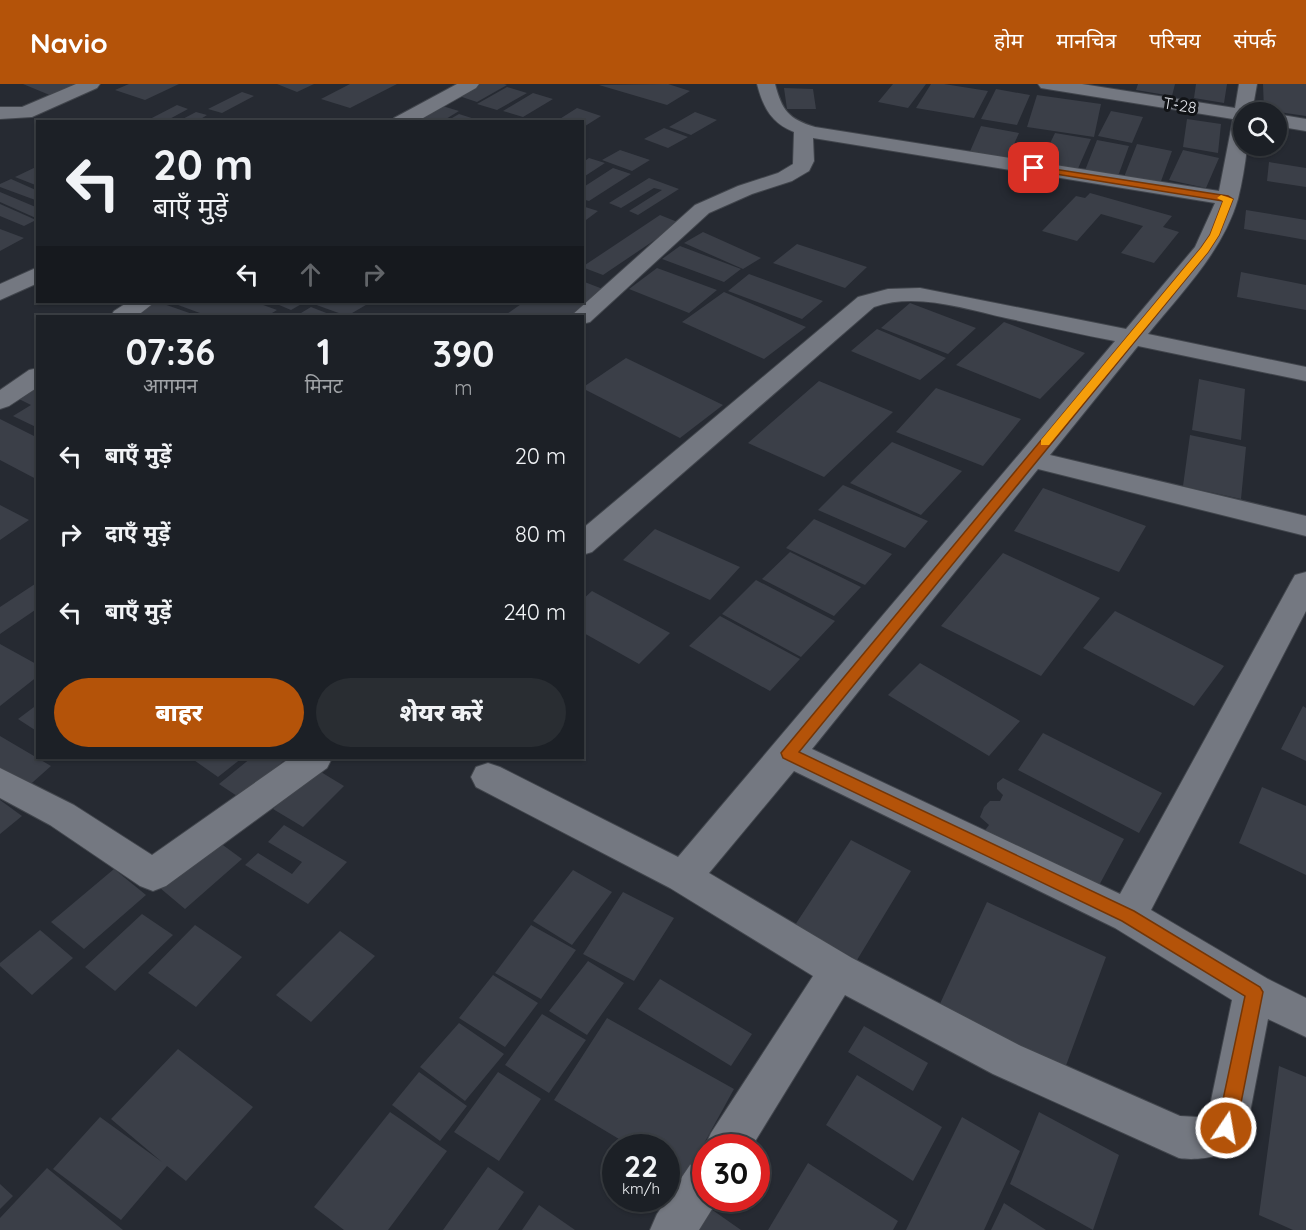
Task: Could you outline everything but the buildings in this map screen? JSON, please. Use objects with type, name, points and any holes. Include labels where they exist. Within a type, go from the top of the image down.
[{"type":"street","points":[[0,113],[17,115],[91,84]]},
{"type":"street","points":[[405,120],[470,84]]},
{"type":"street","points":[[766,84],[771,106],[777,116],[784,122],[803,130],[833,137],[1228,199]]},
{"type":"street","name":"T-28","points":[[1047,84],[1233,113]]},
{"type":"street","points":[[1245,102],[1248,84]]},
{"type":"street","points":[[1287,122],[1306,125]]},
{"type":"street","points":[[584,315],[702,209],[745,190],[785,177],[802,167],[804,161],[803,130]]},
{"type":"street","points":[[683,877],[789,753],[1204,250],[1214,235],[1228,199],[1236,156]]},
{"type":"street","points":[[0,293],[36,275]]},
{"type":"street","points":[[584,543],[866,302],[878,297],[898,293],[953,300],[1306,374]]},
{"type":"street","points":[[124,315],[142,303]]},
{"type":"street","points":[[0,401],[36,376]]},
{"type":"street","points":[[1031,459],[1306,526]]},
{"type":"street","points":[[1128,916],[1306,582]]},
{"type":"street","points":[[789,753],[1128,916],[1254,992],[1306,1018]]},
{"type":"street","points":[[0,782],[62,815],[153,875],[314,759]]},
{"type":"street","points":[[488,777],[683,877],[838,971],[1007,1060],[1179,1137],[1196,1141],[1212,1137],[1226,1128],[1254,992]]},
{"type":"street","points":[[735,1134],[838,971]]},
{"type":"street","points":[[673,1230],[692,1200]]},
{"type":"slow traffic","points":[[1045,443],[1204,250],[1214,235],[1228,199],[1221,198]]},
{"type":"route","points":[[1034,168],[1228,199],[1214,235],[1204,250],[789,753],[1128,916],[1254,992],[1226,1128]]}]
